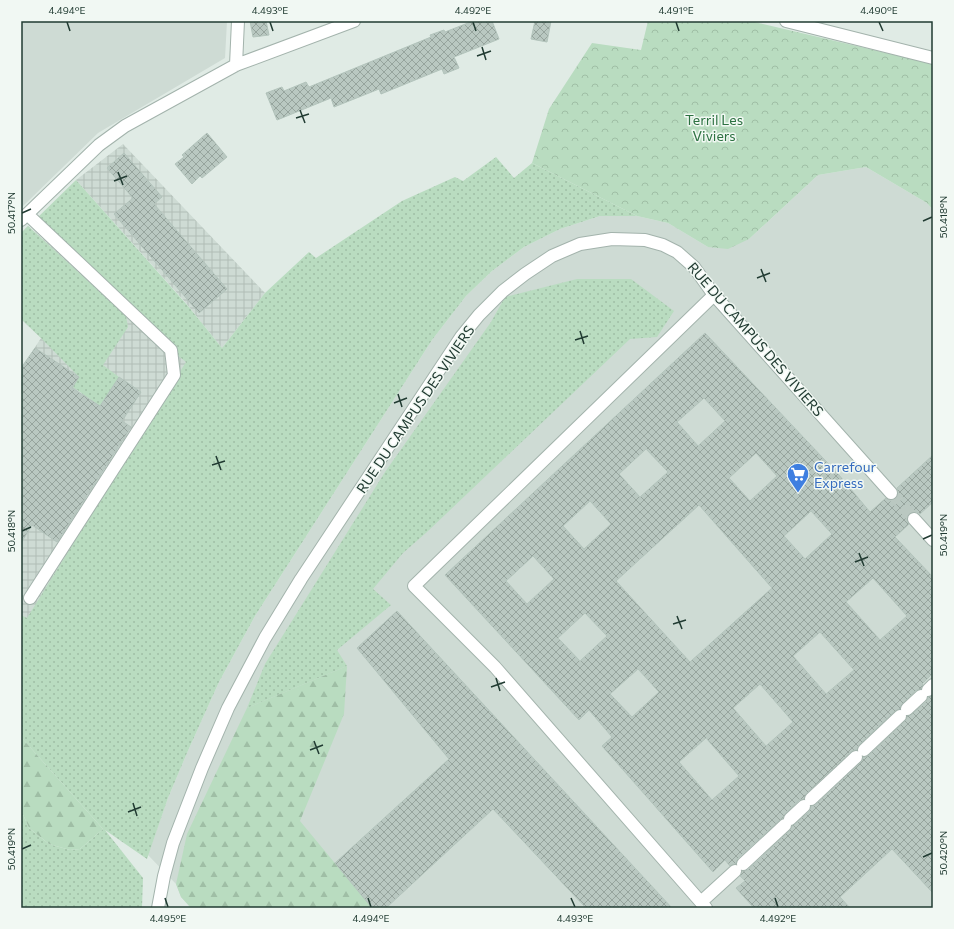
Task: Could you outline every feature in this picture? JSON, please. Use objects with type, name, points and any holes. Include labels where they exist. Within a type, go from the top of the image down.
[{"type":"street","points":[[236,65],[238,21]]},
{"type":"street","points":[[30,598],[174,375],[172,350],[24,217],[98,145],[125,126],[236,65],[354,21]]},
{"type":"street","points":[[786,21],[933,58]]},
{"type":"street","name":"RUE DU CAMPUS DES VIVIERS","points":[[159,902],[173,843],[202,768],[228,708],[265,638],[301,579],[461,337],[479,315],[503,292],[525,274],[552,256],[580,244],[612,239],[645,240],[663,245],[678,252],[694,267],[714,295],[891,493]]},
{"type":"street","points":[[714,295],[414,586],[496,667],[704,905],[739,867],[927,691]]},
{"type":"street","points":[[914,519],[933,540]]},
{"type":"shaded area","points":[[21,21],[227,21],[225,58],[98,133],[21,208]]},
{"type":"shaded area","points":[[123,144],[265,293],[222,348],[185,302],[76,180]]},
{"type":"shaded area","points":[[866,167],[927,203],[933,210],[933,908],[191,908],[181,897],[176,884],[148,855],[168,798],[187,753],[219,682],[255,616],[432,340],[466,296],[492,271],[524,247],[560,229],[600,216],[637,216],[668,223],[708,247],[749,239],[818,175]]},
{"type":"shaded area","points":[[28,226],[171,350],[187,362],[37,624],[21,615],[21,369],[41,338],[21,319],[21,233]]},
{"type":"green space","name":"Terril Les Viviers","points":[[648,21],[750,21],[933,64],[933,210],[927,203],[866,167],[818,175],[749,239],[728,249],[708,247],[668,223],[637,216],[532,163],[549,109],[592,43],[641,50]]},
{"type":"green space","points":[[496,157],[514,178],[532,163],[637,216],[600,216],[560,229],[524,247],[492,271],[466,296],[432,340],[255,616],[219,682],[187,753],[168,798],[147,859],[105,830],[143,878],[142,908],[21,908],[21,810],[29,828],[49,844],[70,850],[80,849],[103,829],[21,737],[21,615],[27,618],[186,362],[171,350],[34,221],[76,180],[188,306],[222,348],[265,293],[309,252],[316,258],[402,201],[455,177],[463,181]]},
{"type":"green space","points":[[28,226],[126,316],[128,327],[103,365],[119,377],[100,406],[73,387],[79,377],[21,319],[21,233]]},
{"type":"green space","points":[[577,279],[631,279],[674,311],[657,337],[630,339],[403,553],[373,589],[391,605],[337,650],[347,666],[247,708],[265,664],[385,472],[491,322],[505,297]]},
{"type":"green space","points":[[347,666],[344,714],[300,821],[372,908],[191,908],[181,897],[176,884],[187,834],[247,708]]},
{"type":"green space","points":[[21,737],[103,829],[80,849],[70,850],[49,844],[29,828],[21,810]]},
{"type":"building","points":[[250,21],[266,21],[269,35],[253,37]]},
{"type":"building","points":[[473,21],[492,21],[499,39],[454,57],[459,68],[444,74],[442,69],[381,94],[379,89],[334,107],[331,98],[277,120],[266,93],[282,87],[284,91],[306,82],[309,87],[431,37],[430,35],[444,30],[445,32]]},
{"type":"building","points":[[535,21],[551,21],[547,42],[531,39]]},
{"type":"building","points":[[207,133],[227,157],[202,178],[200,176],[192,184],[175,164],[184,157],[182,155]]},
{"type":"building","points":[[124,153],[162,197],[154,204],[227,289],[199,313],[114,214],[133,198],[107,168]]},
{"type":"building","points":[[705,333],[839,475],[870,512],[886,498],[892,500],[896,498],[898,495],[897,488],[933,455],[933,502],[920,514],[913,512],[909,514],[907,520],[909,524],[895,537],[933,577],[933,673],[922,684],[921,689],[916,690],[902,704],[900,709],[895,711],[859,745],[857,750],[851,752],[806,794],[804,799],[799,800],[783,818],[738,858],[736,864],[730,866],[725,860],[713,872],[602,746],[612,737],[589,710],[579,720],[445,575]],"holes":[[[704,398],[725,421],[698,446],[677,422]],[[646,449],[668,472],[640,497],[619,474]],[[756,453],[777,476],[750,501],[729,478]],[[590,501],[611,524],[584,549],[563,526]],[[699,505],[772,588],[690,662],[616,581]],[[811,511],[832,534],[805,559],[784,536]],[[533,556],[554,579],[527,604],[506,581]],[[873,578],[907,616],[880,640],[846,602]],[[585,613],[607,636],[580,661],[558,638]],[[820,632],[854,670],[826,694],[793,656]],[[638,669],[659,692],[632,717],[610,694]],[[760,684],[793,722],[766,746],[733,708]],[[706,738],[739,776],[712,800],[679,762]]]},
{"type":"building","points":[[35,348],[79,377],[72,388],[100,406],[119,377],[141,392],[122,421],[131,427],[57,542],[32,525],[21,543],[21,368]]},
{"type":"building","points":[[397,611],[672,908],[586,908],[493,809],[386,908],[372,908],[335,863],[449,759],[357,648]]},
{"type":"building","points":[[933,696],[933,893],[892,849],[840,897],[850,908],[754,908],[736,888],[745,881],[740,876],[742,871],[748,870],[790,830],[792,826],[809,812],[811,806],[816,804],[861,762],[863,757],[869,755],[905,721],[907,716],[912,714],[926,702],[928,697]]},
{"type":"tunnel","points":[[891,493],[914,519]]},
{"type":"place","name":"Carrefour Express","points":[[798,494]]}]
